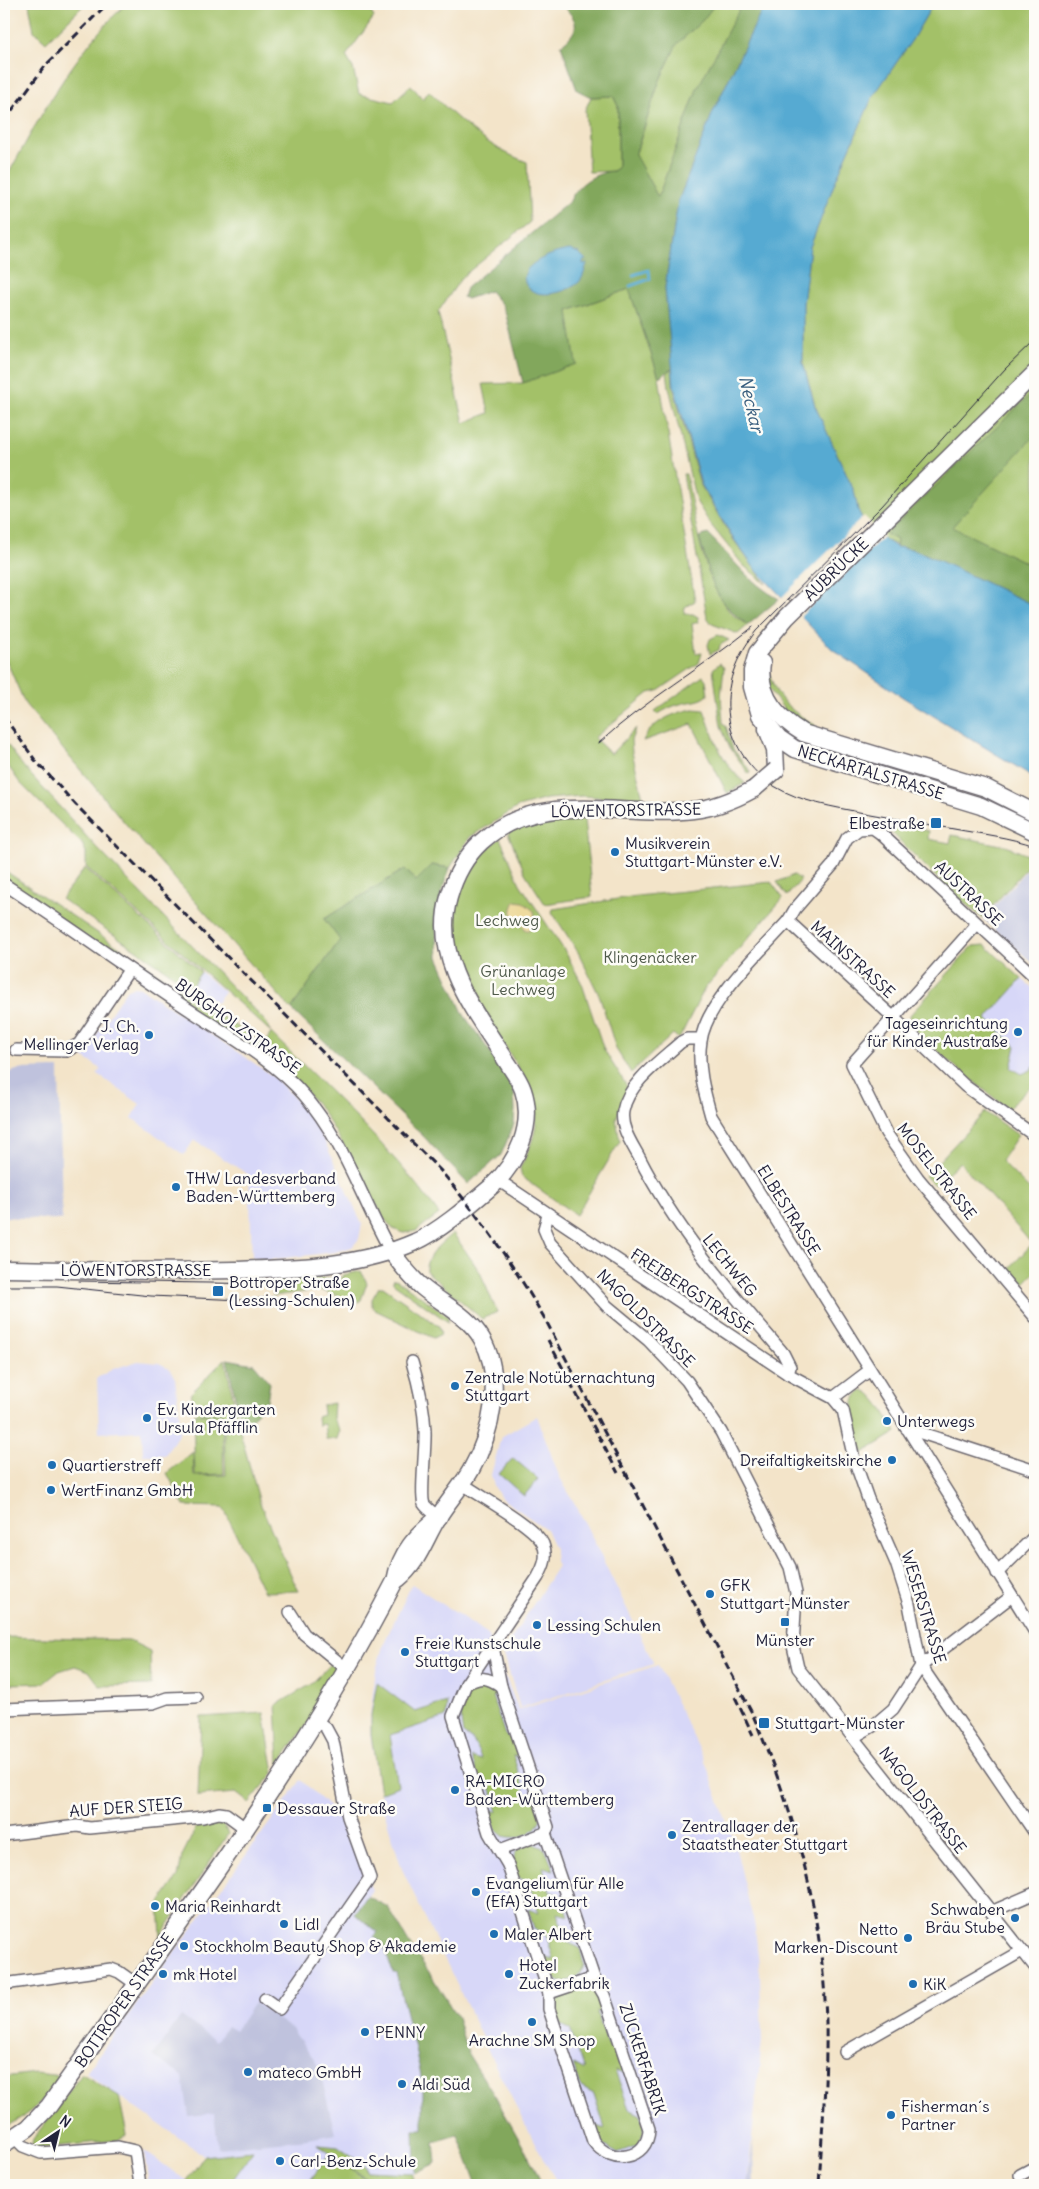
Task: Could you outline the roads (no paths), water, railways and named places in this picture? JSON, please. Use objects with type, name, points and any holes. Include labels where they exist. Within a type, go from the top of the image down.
[{"type":"main road","name":"AUBRÜCKE","points":[[782,623],[1035,373]]},
{"type":"main road","name":"NECKARTALSTRASSE","points":[[782,623],[757,653],[752,679],[753,698],[764,722],[779,738],[794,749],[981,806],[1035,832]]},
{"type":"main road","name":"NECKARTALSTRASSE","points":[[766,644],[762,668],[766,694],[780,716],[803,733],[986,788],[1035,813]]},
{"type":"main road","points":[[764,722],[775,749],[776,770]]},
{"type":"main road","name":"LÖWENTORSTRASSE","points":[[4,1269],[203,1270],[301,1268],[352,1260],[390,1250],[423,1238],[462,1210],[498,1180],[512,1163],[523,1139],[527,1123],[524,1091],[461,989],[447,949],[445,928],[447,905],[460,869],[482,841],[500,828],[535,813],[558,810],[692,810],[723,804],[754,789],[776,770],[794,749],[803,733]]},
{"type":"main road","name":"BOTTROPER STRASSE","points":[[9,2141],[28,2128],[49,2106],[246,1828],[317,1721],[348,1670],[395,1581],[398,1568],[414,1538],[439,1517],[463,1484],[487,1433],[494,1382],[490,1355],[482,1339],[470,1323],[421,1287],[390,1250]]},
{"type":"street","name":"ELBESTRASSE","points":[[880,834],[873,828],[859,829],[847,838],[833,866],[795,909],[788,922],[723,994],[707,1020],[701,1039],[702,1087],[711,1116],[1035,1632]]},
{"type":"street","name":"AUSTRASSE","points":[[880,834],[1035,977]]},
{"type":"street","name":"BURGHOLZSTRASSE","points":[[4,884],[256,1055],[304,1094],[332,1135],[354,1174],[373,1220],[390,1250]]},
{"type":"street","name":"MAINSTRASSE","points":[[788,922],[894,1018],[965,1086],[1035,1136]]},
{"type":"street","name":"MOSELSTRASSE","points":[[977,924],[852,1064],[886,1134],[913,1171],[1035,1317]]},
{"type":"street","points":[[16,1050],[66,1051],[80,1044],[129,970]]},
{"type":"street","name":"LECHWEG","points":[[701,1039],[687,1039],[681,1042],[640,1081],[624,1105],[623,1122],[629,1140],[651,1181],[683,1232],[718,1278],[783,1354],[790,1367],[788,1374]]},
{"type":"street","name":"FREIBERGSTRASSE","points":[[498,1180],[788,1374],[833,1398]]},
{"type":"street","name":"NAGOLDSTRASSE","points":[[548,1215],[544,1229],[550,1243],[607,1306],[648,1340],[687,1382],[720,1432],[790,1568],[796,1593],[793,1646],[798,1668],[1035,1967]]},
{"type":"street","points":[[412,1362],[421,1389],[425,1430],[421,1495],[424,1506],[439,1517]]},
{"type":"street","points":[[833,1398],[870,1370]]},
{"type":"street","name":"WESERSTRASSE","points":[[833,1398],[843,1410],[854,1459],[868,1499],[896,1563],[909,1604],[921,1666],[1035,1833]]},
{"type":"street","points":[[906,1428],[1035,1470]]},
{"type":"street","name":"ZUCKERFABRIK","points":[[463,1484],[534,1533],[543,1544],[545,1561],[538,1577],[493,1647],[466,1684],[454,1716],[490,1833],[508,1865],[549,1993],[549,2009],[593,2141],[599,2150],[607,2154],[617,2157],[629,2156],[642,2149],[649,2140],[649,2129],[604,1995],[594,1978],[545,1833],[548,1827],[501,1686],[493,1647]]},
{"type":"street","points":[[997,1573],[1035,1536]]},
{"type":"street","points":[[854,1737],[872,1726],[893,1709],[921,1666],[1012,1596]]},
{"type":"street","points":[[290,1612],[304,1634],[348,1670]]},
{"type":"street","points":[[466,1684],[480,1678],[489,1678],[501,1686]]},
{"type":"street","points":[[4,1710],[153,1703],[167,1698],[196,1697]]},
{"type":"street","points":[[265,1999],[279,2009],[370,1878],[348,1817],[333,1740],[326,1728],[317,1721]]},
{"type":"street","name":"AUF DER STEIG","points":[[4,1835],[77,1826],[90,1828],[193,1818],[219,1813],[226,1814],[246,1828]]},
{"type":"street","points":[[500,1850],[545,1833]]},
{"type":"street","points":[[992,1912],[1035,1893]]},
{"type":"street","points":[[845,2052],[1022,1951]]},
{"type":"street","points":[[4,1984],[111,1969],[119,1972],[136,1984]]},
{"type":"street","points":[[549,1993],[594,1978]]},
{"type":"street","points":[[9,2141],[41,2153],[118,2147],[136,2151],[140,2185]]},
{"type":"street","points":[[1020,2175],[1035,2168]]},
{"type":"water","name":"Neckar","points":[[765,4],[933,4],[912,40],[872,98],[835,182],[810,247],[803,304],[803,363],[815,406],[854,491],[858,510],[862,518],[885,540],[896,547],[911,549],[925,554],[1035,606],[1035,778],[904,698],[832,649],[755,569],[731,535],[701,484],[674,386],[665,288],[678,202],[713,112]]},
{"type":"water","points":[[570,250],[579,253],[586,260],[583,261],[583,264],[587,263],[580,281],[569,289],[546,294],[532,291],[527,286],[524,278],[526,272],[538,260]]},
{"type":"waterway","points":[[630,286],[650,279],[649,270],[633,275]]},
{"type":"tram line","points":[[1035,340],[1005,369],[882,506],[756,631],[737,661],[728,695],[731,729],[744,757],[758,773],[784,792],[829,806],[995,836],[1035,846]]},
{"type":"tram line","points":[[599,743],[636,712],[753,627]]},
{"type":"tram line","points":[[79,1281],[274,1284]]},
{"type":"tram line","points":[[4,1286],[57,1286],[151,1296],[242,1300],[273,1297]]},
{"type":"railway","points":[[4,121],[45,66],[107,4]]},
{"type":"railway","points":[[4,717],[35,760],[76,805],[440,1170],[496,1242],[545,1319],[752,1713],[794,1826],[813,1903],[824,1982],[826,2063],[819,2185]]},
{"type":"railway","points":[[548,1340],[618,1473]]},
{"type":"railway","points":[[735,1697],[753,1735]]},
{"type":"place","name":"Elbestraße","points":[[936,823]]},
{"type":"place","name":"Musikverein Stuttgart-Münster e.V.","points":[[615,852]]},
{"type":"place","name":"Tageseinrichtung für Kinder Austraße","points":[[1018,1032]]},
{"type":"place","name":"J. Ch. Mellinger Verlag","points":[[149,1035]]},
{"type":"place","name":"THW Landesverband Baden-Württemberg","points":[[176,1187]]},
{"type":"place","name":"Bottroper Straße (Lessing-Schulen)","points":[[218,1291]]},
{"type":"place","name":"Zentrale Notübernachtung Stuttgart","points":[[455,1386]]},
{"type":"place","name":"Ev. Kindergarten Ursula Pfäfflin","points":[[147,1418]]},
{"type":"place","name":"Unterwegs","points":[[887,1421]]},
{"type":"place","name":"Dreifaltigkeitskirche","points":[[892,1460]]},
{"type":"place","name":"Quartierstreff","points":[[52,1465]]},
{"type":"place","name":"WertFinanz GmbH","points":[[51,1490]]},
{"type":"place","name":"GFK Stuttgart-Münster","points":[[710,1594]]},
{"type":"place","name":"Münster","points":[[785,1622]]},
{"type":"place","name":"Lessing Schulen","points":[[537,1625]]},
{"type":"place","name":"Freie Kunstschule Stuttgart","points":[[405,1652]]},
{"type":"place","name":"Stuttgart-Münster","points":[[764,1723]]},
{"type":"place","name":"RA-MICRO Baden-Württemberg","points":[[455,1790]]},
{"type":"place","name":"Dessauer Straße","points":[[267,1808]]},
{"type":"place","name":"Zentrallager der Staatstheater Stuttgart","points":[[672,1835]]},
{"type":"place","name":"Evangelium für Alle (EfA) Stuttgart","points":[[476,1892]]},
{"type":"place","name":"Maria Reinhardt","points":[[155,1906]]},
{"type":"place","name":"Schwaben Bräu Stube","points":[[1015,1918]]},
{"type":"place","name":"Lidl","points":[[284,1924]]},
{"type":"place","name":"Maler Albert","points":[[494,1934]]},
{"type":"place","name":"Netto Marken-Discount","points":[[908,1938]]},
{"type":"place","name":"Stockholm Beauty Shop & Akademie","points":[[184,1946]]},
{"type":"place","name":"mk Hotel","points":[[163,1974]]},
{"type":"place","name":"Hotel Zuckerfabrik","points":[[509,1974]]},
{"type":"place","name":"KiK","points":[[913,1984]]},
{"type":"place","name":"Arachne SM Shop","points":[[532,2022]]},
{"type":"place","name":"PENNY","points":[[365,2032]]},
{"type":"place","name":"mateco GmbH","points":[[248,2072]]},
{"type":"place","name":"Aldi Süd","points":[[402,2084]]},
{"type":"place","name":"Fisherman´s Partner","points":[[891,2115]]},
{"type":"place","name":"Carl-Benz-Schule","points":[[280,2161]]},
{"type":"park label","name":"Lechweg","points":[[507,920]]},
{"type":"park label","name":"Klingenäcker","points":[[650,957]]},
{"type":"park label","name":"Grünanlage Lechweg","points":[[523,980]]}]
